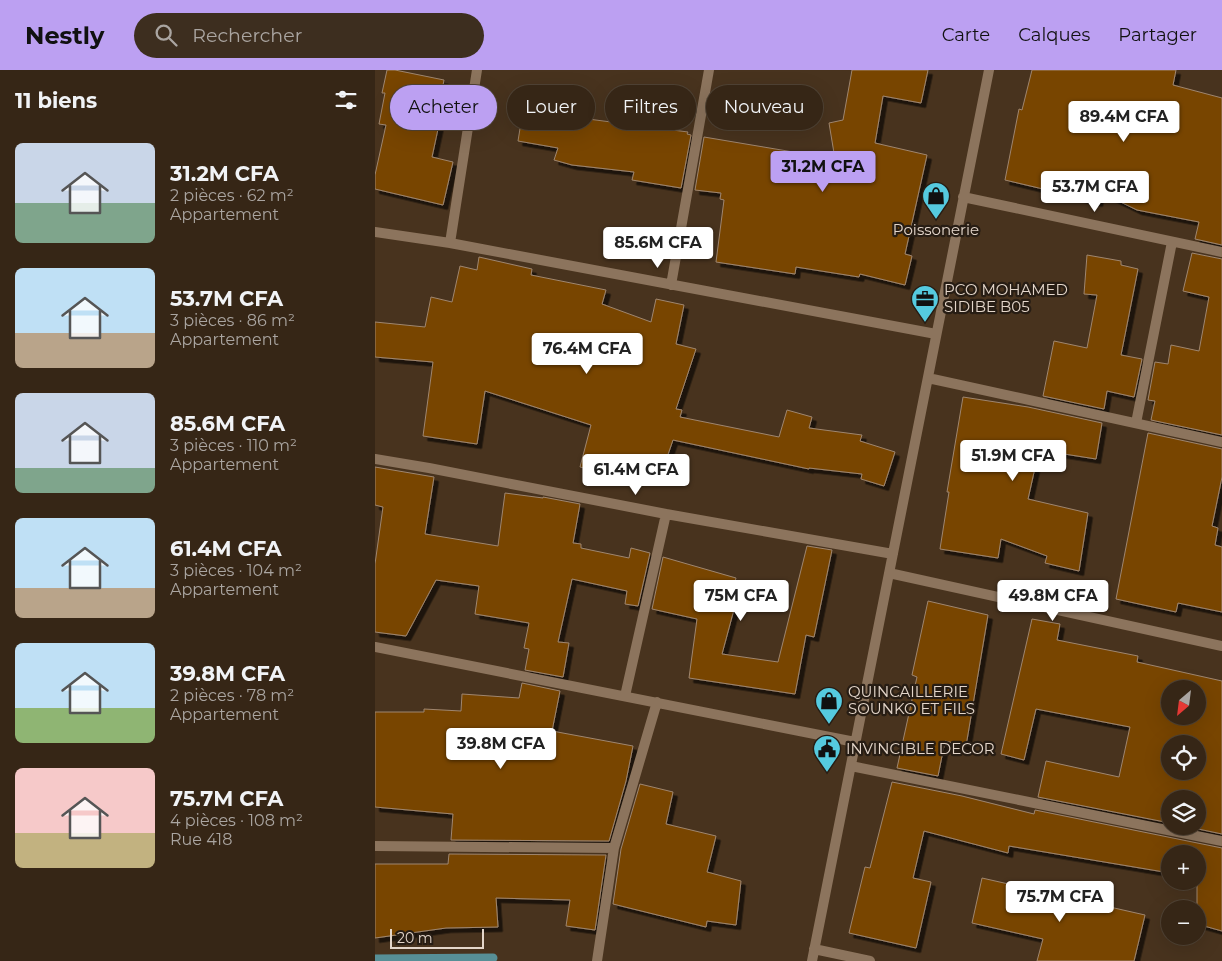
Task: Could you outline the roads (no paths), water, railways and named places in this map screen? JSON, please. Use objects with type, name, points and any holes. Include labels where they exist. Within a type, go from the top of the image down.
[{"type":"street","points":[[450,243],[477,70]]},
{"type":"street","points":[[671,284],[709,70]]},
{"type":"street","points":[[812,961],[989,70]]},
{"type":"street","points":[[963,197],[1222,252]]},
{"type":"street","points":[[375,232],[450,243],[936,334]]},
{"type":"street","points":[[1136,423],[1172,242]]},
{"type":"street","points":[[928,378],[1222,442]]},
{"type":"street","points":[[375,459],[666,514],[893,554]]},
{"type":"street","points":[[625,696],[666,514]]},
{"type":"street","points":[[889,573],[1222,646]]},
{"type":"street","points":[[375,647],[855,742]]},
{"type":"street","points":[[597,961],[614,848],[657,702]]},
{"type":"street","points":[[851,766],[1222,841]]},
{"type":"street","points":[[375,846],[614,848]]},
{"type":"street","points":[[814,949],[869,961]]},
{"type":"waterway","points":[[375,959],[493,958]]},
{"type":"place","name":"Poissonerie","points":[[936,220]]},
{"type":"place","name":"PCO MOHAMED SIDIBE B05","points":[[925,323]]},
{"type":"place","name":"QUINCAILLERIE SOUNKO ET FILS","points":[[829,725]]},
{"type":"place","name":"INVINCIBLE DECOR","points":[[827,773]]}]
